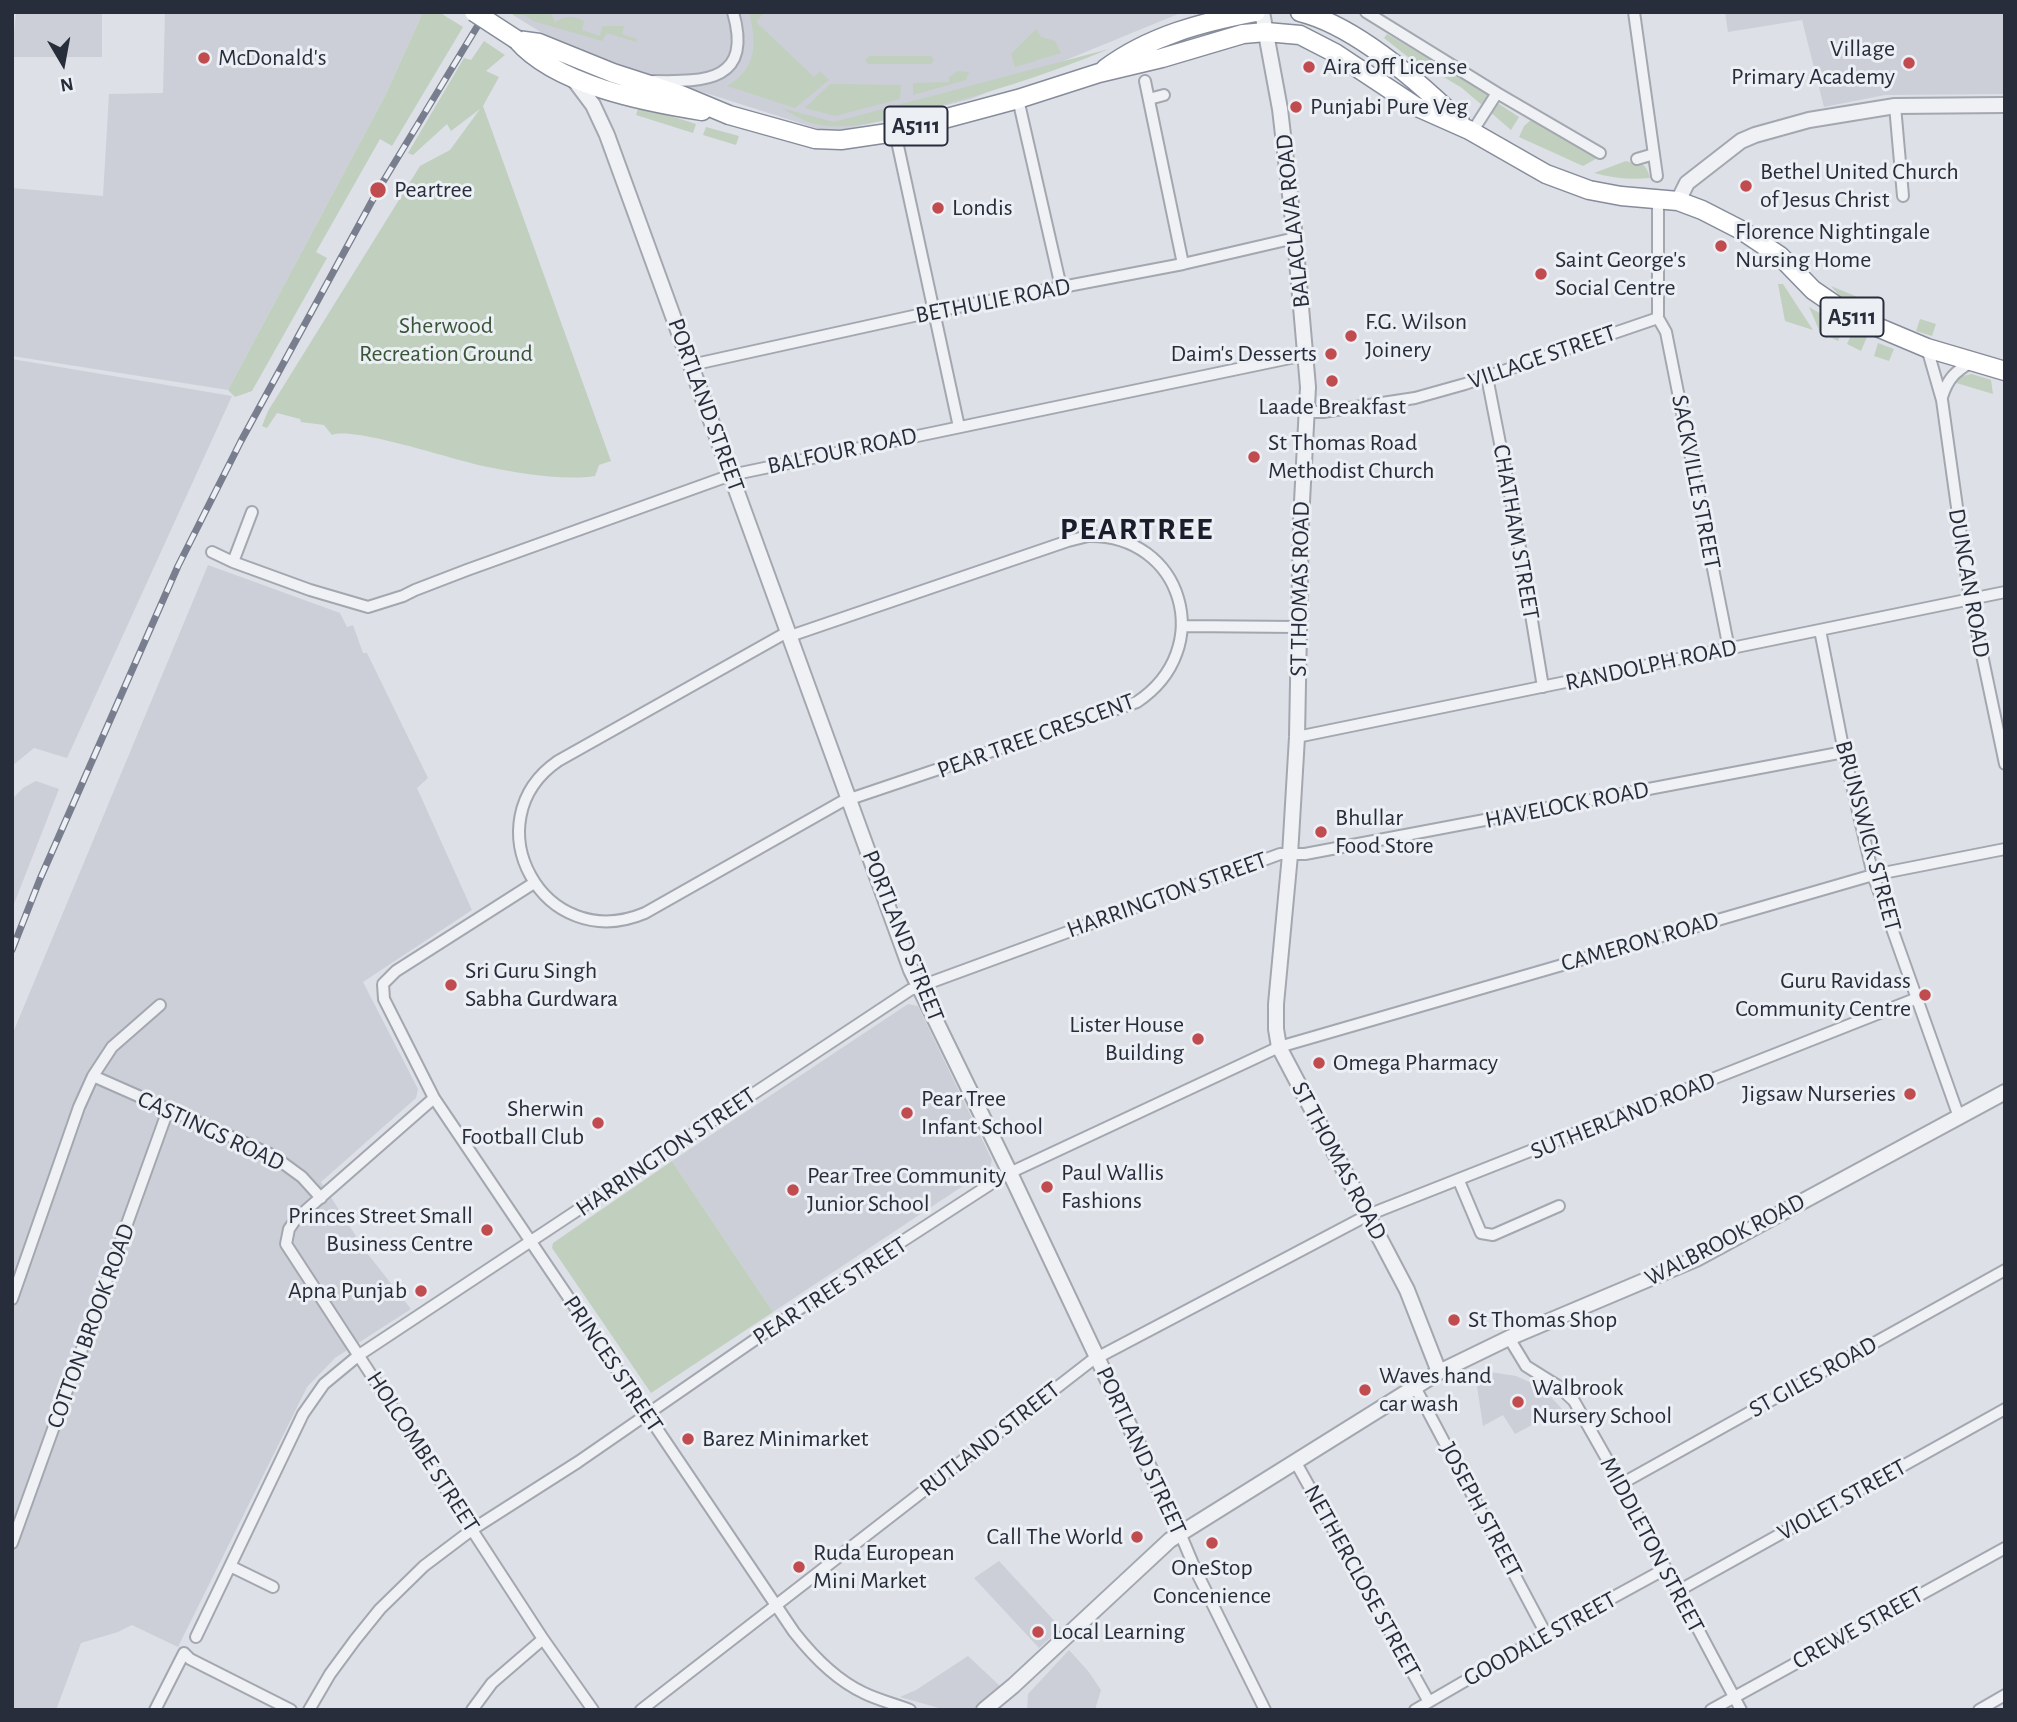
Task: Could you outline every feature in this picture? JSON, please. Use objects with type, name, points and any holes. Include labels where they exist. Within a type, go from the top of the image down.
[{"type":"highway","name":"A5111","points":[[474,12],[517,40],[537,60],[572,77],[656,103],[729,115],[816,139],[853,139],[895,132],[1243,34],[1280,32],[1309,39],[1415,106],[1470,131],[1516,158],[1570,184],[1621,196],[1678,201],[1721,220],[1780,256],[1813,290],[1842,311],[1927,348],[2005,371]]},
{"type":"highway","points":[[1202,24],[1217,12]]},
{"type":"highway","name":"A5111","points":[[1099,73],[1121,57],[1153,41],[1202,24],[1256,12]]},
{"type":"highway","name":"A5111","points":[[1300,12],[1354,35],[1437,100],[1470,131]]},
{"type":"highway","name":"A5111","points":[[517,40],[529,40],[729,115]]},
{"type":"street","points":[[637,81],[688,82],[710,79],[717,75],[727,67],[737,50],[739,40],[733,12]]},
{"type":"street","name":"BALACLAVA ROAD","points":[[1262,12],[1280,109],[1296,238],[1307,357],[1308,412]]},
{"type":"street","points":[[1366,12],[1600,153]]},
{"type":"street","points":[[1634,12],[1657,176]]},
{"type":"street","points":[[562,53],[583,70],[607,78],[604,88]]},
{"type":"street","name":"PORTLAND STREET","points":[[572,77],[593,105],[599,123],[607,135]]},
{"type":"street","points":[[1145,81],[1183,264]]},
{"type":"street","name":"PORTLAND STREET","points":[[604,88],[601,102],[607,135],[908,961],[1098,1357],[1196,1571],[1265,1710]]},
{"type":"street","points":[[1470,131],[1497,93]]},
{"type":"street","points":[[1149,99],[1164,96]]},
{"type":"street","points":[[1018,99],[1061,287]]},
{"type":"street","points":[[1678,201],[1687,183],[1741,141],[1755,135],[1809,120],[1895,106],[2005,105]]},
{"type":"street","points":[[1895,106],[1903,196]]},
{"type":"street","points":[[895,132],[936,311],[959,427]]},
{"type":"street","points":[[1637,159],[1654,154]]},
{"type":"street","points":[[1658,198],[1658,318]]},
{"type":"street","name":"BETHULIE ROAD","points":[[691,365],[936,311],[1183,264],[1296,238]]},
{"type":"street","name":"VILLAGE STREET","points":[[1308,412],[1415,398],[1487,377],[1658,318]]},
{"type":"street","name":"SACKVILLE STREET","points":[[1658,318],[1666,332],[1729,649]]},
{"type":"street","name":"DUNCAN ROAD","points":[[1927,348],[1942,400],[1970,599],[2000,720],[2005,764]]},
{"type":"street","name":"BALFOUR ROAD","points":[[212,552],[233,562],[358,606],[368,607],[731,475],[1295,357],[1307,357]]},
{"type":"street","points":[[1942,400],[1952,374],[1972,362]]},
{"type":"street","name":"CHATHAM STREET","points":[[1487,377],[1513,506],[1543,687]]},
{"type":"street","name":"ST THOMAS ROAD","points":[[1308,412],[1301,521],[1297,737],[1276,1029],[1279,1047],[1407,1290],[1439,1372]]},
{"type":"street","points":[[233,562],[252,512]]},
{"type":"street","name":"PEAR TREE CRESCENT","points":[[1088,536],[1128,543],[1156,563],[1179,599],[1183,626],[1173,666],[1138,702],[841,802],[630,919],[602,921],[568,913],[551,902],[534,883],[522,853],[520,823],[528,796],[551,766],[782,635],[790,635],[1088,536]]},
{"type":"street","name":"RANDOLPH ROAD","points":[[1297,737],[2005,592]]},
{"type":"street","points":[[1183,626],[1298,628]]},
{"type":"street","name":"BRUNSWICK STREET","points":[[1820,630],[1844,752],[1873,875],[1959,1117]]},
{"type":"street","name":"HAVELOCK ROAD","points":[[1290,855],[1844,752]]},
{"type":"street","name":"CAMERON ROAD","points":[[1279,1047],[1873,875],[2005,849]]},
{"type":"street","name":"HARRINGTON STREET","points":[[196,1637],[303,1414],[324,1384],[359,1356],[875,1013],[920,986],[1272,857],[1290,855]]},
{"type":"street","name":"PRINCES STREET","points":[[534,883],[386,978],[382,990],[434,1098],[808,1650],[862,1692],[910,1710]]},
{"type":"street","name":"SUTHERLAND ROAD","points":[[1368,1215],[1916,999]]},
{"type":"street","points":[[12,1299],[79,1107],[93,1076],[116,1042],[160,1005]]},
{"type":"street","name":"PEAR TREE STREET","points":[[309,1710],[330,1674],[380,1609],[424,1566],[473,1530],[647,1415],[821,1294],[1010,1173],[1279,1047]]},
{"type":"street","name":"CASTINGS ROAD","points":[[93,1076],[272,1155],[302,1177],[321,1198]]},
{"type":"street","name":"WALBROOK ROAD","points":[[1439,1372],[1509,1338],[1696,1259],[2005,1092]]},
{"type":"street","name":"HOLCOMBE STREET","points":[[434,1098],[290,1227],[286,1244],[543,1639],[593,1710]]},
{"type":"street","name":"COTTON BROOK ROAD","points":[[12,1543],[168,1110]]},
{"type":"street","points":[[1459,1181],[1481,1233],[1493,1235],[1559,1206]]},
{"type":"street","name":"RUTLAND STREET","points":[[641,1710],[1098,1357],[1368,1215]]},
{"type":"street","name":"ST GILES ROAD","points":[[1621,1484],[2005,1270]]},
{"type":"street","name":"MIDDLETON STREET","points":[[1509,1338],[1526,1366],[1558,1386],[1574,1401],[1741,1710]]},
{"type":"street","points":[[984,1710],[1180,1533],[1439,1372]]},
{"type":"street","name":"JOSEPH STREET","points":[[1415,1387],[1546,1634]]},
{"type":"street","name":"VIOLET STREET","points":[[1678,1591],[2005,1409]]},
{"type":"street","name":"NETHERCLOSE STREET","points":[[1295,1461],[1429,1702]]},
{"type":"street","name":"CREWE STREET","points":[[1711,1710],[2005,1548]]},
{"type":"street","points":[[230,1566],[273,1587]]},
{"type":"street","name":"GOODALE STREET","points":[[1415,1710],[1665,1569]]},
{"type":"street","points":[[472,1710],[492,1683],[543,1639]]},
{"type":"street","points":[[155,1710],[187,1656],[292,1710]]},
{"type":"street","points":[[999,1710],[1013,1686]]},
{"type":"street","points":[[1979,1710],[2005,1695]]},
{"type":"shaded area","points":[[16,12],[102,12],[102,57],[12,57]]},
{"type":"shaded area","points":[[165,12],[423,12],[386,94],[228,390],[12,356],[12,188],[103,196],[109,94],[163,93]]},
{"type":"shaded area","points":[[516,12],[1183,12],[971,99],[845,129],[822,130],[586,55],[513,15]]},
{"type":"shaded area","name":"Village Primary Academy","points":[[1725,12],[2005,12],[2005,94],[1885,95],[1824,107],[1802,20],[1728,32]]},
{"type":"shaded area","points":[[12,359],[232,396],[67,758],[34,748],[12,766]]},
{"type":"shaded area","points":[[208,565],[340,613],[347,627],[353,625],[363,653],[367,653],[428,778],[417,788],[472,910],[363,982],[418,1089],[416,1098],[321,1182],[367,1253],[411,1309],[335,1358],[307,1387],[178,1647],[132,1625],[81,1643],[56,1710],[12,1710],[12,1035]]},
{"type":"shaded area","points":[[36,781],[59,789],[12,909],[12,799],[23,788]]},
{"type":"shaded area","name":"Pear Tree Community Junior School","points":[[908,1004],[918,1006],[992,1160],[990,1168],[773,1312],[672,1161]]},
{"type":"shaded area","name":"Walbrook Nursery School","points":[[1475,1373],[1516,1376],[1534,1384],[1562,1409],[1515,1434],[1503,1415],[1483,1426]]},
{"type":"shaded area","points":[[999,1561],[1061,1628],[1039,1648],[974,1578]]},
{"type":"shaded area","points":[[1069,1650],[1101,1690],[1095,1710],[1027,1710],[1028,1694]]},
{"type":"shaded area","points":[[968,1656],[1000,1686],[973,1710],[946,1710],[900,1697],[916,1690]]},
{"type":"green space","points":[[423,12],[439,12],[463,27],[392,146],[380,139],[316,252],[327,258],[252,391],[235,397],[228,390],[386,94]]},
{"type":"green space","points":[[512,12],[550,12],[555,22],[573,17],[584,21],[582,30],[600,36],[602,26],[624,26],[622,34],[637,39],[636,42],[607,33],[602,41],[533,21],[524,15],[513,15]]},
{"type":"green space","points":[[749,12],[761,12],[763,14],[756,22],[814,77],[820,71],[829,80],[795,108],[727,86],[744,72],[752,54],[753,34]]},
{"type":"green space","points":[[1036,29],[1041,37],[1055,41],[1061,53],[1015,67],[1011,54]]},
{"type":"green space","points":[[1387,34],[1436,63],[1431,70],[1408,57],[1384,38]]},
{"type":"green space","name":"Sherwood Recreation Ground","points":[[484,41],[505,55],[486,71],[499,77],[483,106],[611,461],[599,465],[595,476],[554,477],[496,469],[381,439],[360,435],[332,435],[324,425],[301,422],[300,419],[277,413],[267,428],[262,426],[268,411],[420,166],[450,150],[480,109],[451,131],[447,124],[413,155],[408,153],[464,58],[471,60]]},
{"type":"green space","points":[[1109,49],[989,91],[868,123],[820,125],[805,121],[781,108],[834,122]]},
{"type":"green space","points":[[869,56],[931,56],[934,60],[931,64],[868,64],[865,60]]},
{"type":"green space","points":[[1442,66],[1489,92],[1491,95],[1483,106],[1462,88],[1437,73]]},
{"type":"green space","points":[[958,71],[969,72],[966,80],[913,95],[913,83],[949,82],[949,77]]},
{"type":"green space","points":[[830,84],[901,85],[900,99],[835,116],[805,108]]},
{"type":"green space","points":[[1494,104],[1499,104],[1519,117],[1511,130],[1489,111]]},
{"type":"green space","points":[[639,106],[696,124],[693,133],[636,115]]},
{"type":"green space","points":[[1531,120],[1601,156],[1583,166],[1519,137],[1524,126]]},
{"type":"green space","points":[[706,127],[739,136],[736,145],[703,135]]},
{"type":"green space","points":[[1626,161],[1644,166],[1650,178],[1622,178],[1594,173]]},
{"type":"green space","points":[[1778,284],[1783,284],[1813,330],[1785,321]]},
{"type":"green space","points":[[1831,286],[1860,298],[1857,307],[1843,300]]},
{"type":"green space","points":[[1809,307],[1844,327],[1838,341],[1820,332]]},
{"type":"green space","points":[[1920,319],[1936,324],[1932,336],[1916,331]]},
{"type":"green space","points":[[1853,331],[1867,337],[1861,351],[1847,344]]},
{"type":"green space","points":[[1878,343],[1894,349],[1889,361],[1874,356]]},
{"type":"green space","points":[[1972,374],[1991,380],[1993,394],[1953,382]]},
{"type":"green space","points":[[672,1161],[773,1312],[651,1393],[552,1248],[553,1243]]},
{"type":"railway","points":[[12,950],[40,879],[178,566],[241,441],[378,190],[486,12]]},
{"type":"place","name":"McDonald's","points":[[204,58]]},
{"type":"place","name":"Village Primary Academy","points":[[1909,63]]},
{"type":"place","name":"Aira Off License","points":[[1309,67]]},
{"type":"place","name":"Punjabi Pure Veg","points":[[1296,107]]},
{"type":"place","name":"Bethel United Church of Jesus Christ","points":[[1746,186]]},
{"type":"place","name":"Peartree","points":[[378,190]]},
{"type":"place","name":"Londis","points":[[938,208]]},
{"type":"place","name":"Florence Nightingale Nursing Home","points":[[1721,246]]},
{"type":"place","name":"Saint George's Social Centre","points":[[1541,274]]},
{"type":"place","name":"F.G. Wilson Joinery","points":[[1351,336]]},
{"type":"place","name":"Daim's Desserts","points":[[1331,354]]},
{"type":"place","name":"Laade Breakfast","points":[[1332,381]]},
{"type":"place","name":"St Thomas Road Methodist Church","points":[[1254,457]]},
{"type":"place","name":"Bhullar Food Store","points":[[1321,832]]},
{"type":"place","name":"Sri Guru Singh Sabha Gurdwara","points":[[451,985]]},
{"type":"place","name":"Guru Ravidass Community Centre","points":[[1925,995]]},
{"type":"place","name":"Lister House Building","points":[[1198,1039]]},
{"type":"place","name":"Omega Pharmacy","points":[[1319,1063]]},
{"type":"place","name":"Jigsaw Nurseries","points":[[1910,1094]]},
{"type":"place","name":"Pear Tree Infant School","points":[[907,1113]]},
{"type":"place","name":"Sherwin Football Club","points":[[598,1123]]},
{"type":"place","name":"Paul Wallis Fashions","points":[[1047,1187]]},
{"type":"place","name":"Pear Tree Community Junior School","points":[[793,1190]]},
{"type":"place","name":"Princes Street Small Business Centre","points":[[487,1230]]},
{"type":"place","name":"Apna Punjab","points":[[421,1291]]},
{"type":"place","name":"St Thomas Shop","points":[[1454,1320]]},
{"type":"place","name":"Waves hand car wash","points":[[1365,1390]]},
{"type":"place","name":"Walbrook Nursery School","points":[[1518,1402]]},
{"type":"place","name":"Barez Minimarket","points":[[688,1439]]},
{"type":"place","name":"Call The World","points":[[1137,1537]]},
{"type":"place","name":"OneStop Concenience","points":[[1212,1543]]},
{"type":"place","name":"Ruda European Mini Market","points":[[799,1567]]},
{"type":"place","name":"Local Learning","points":[[1038,1632]]},
{"type":"district","name":"PEARTREE","points":[[1137,529]]}]
